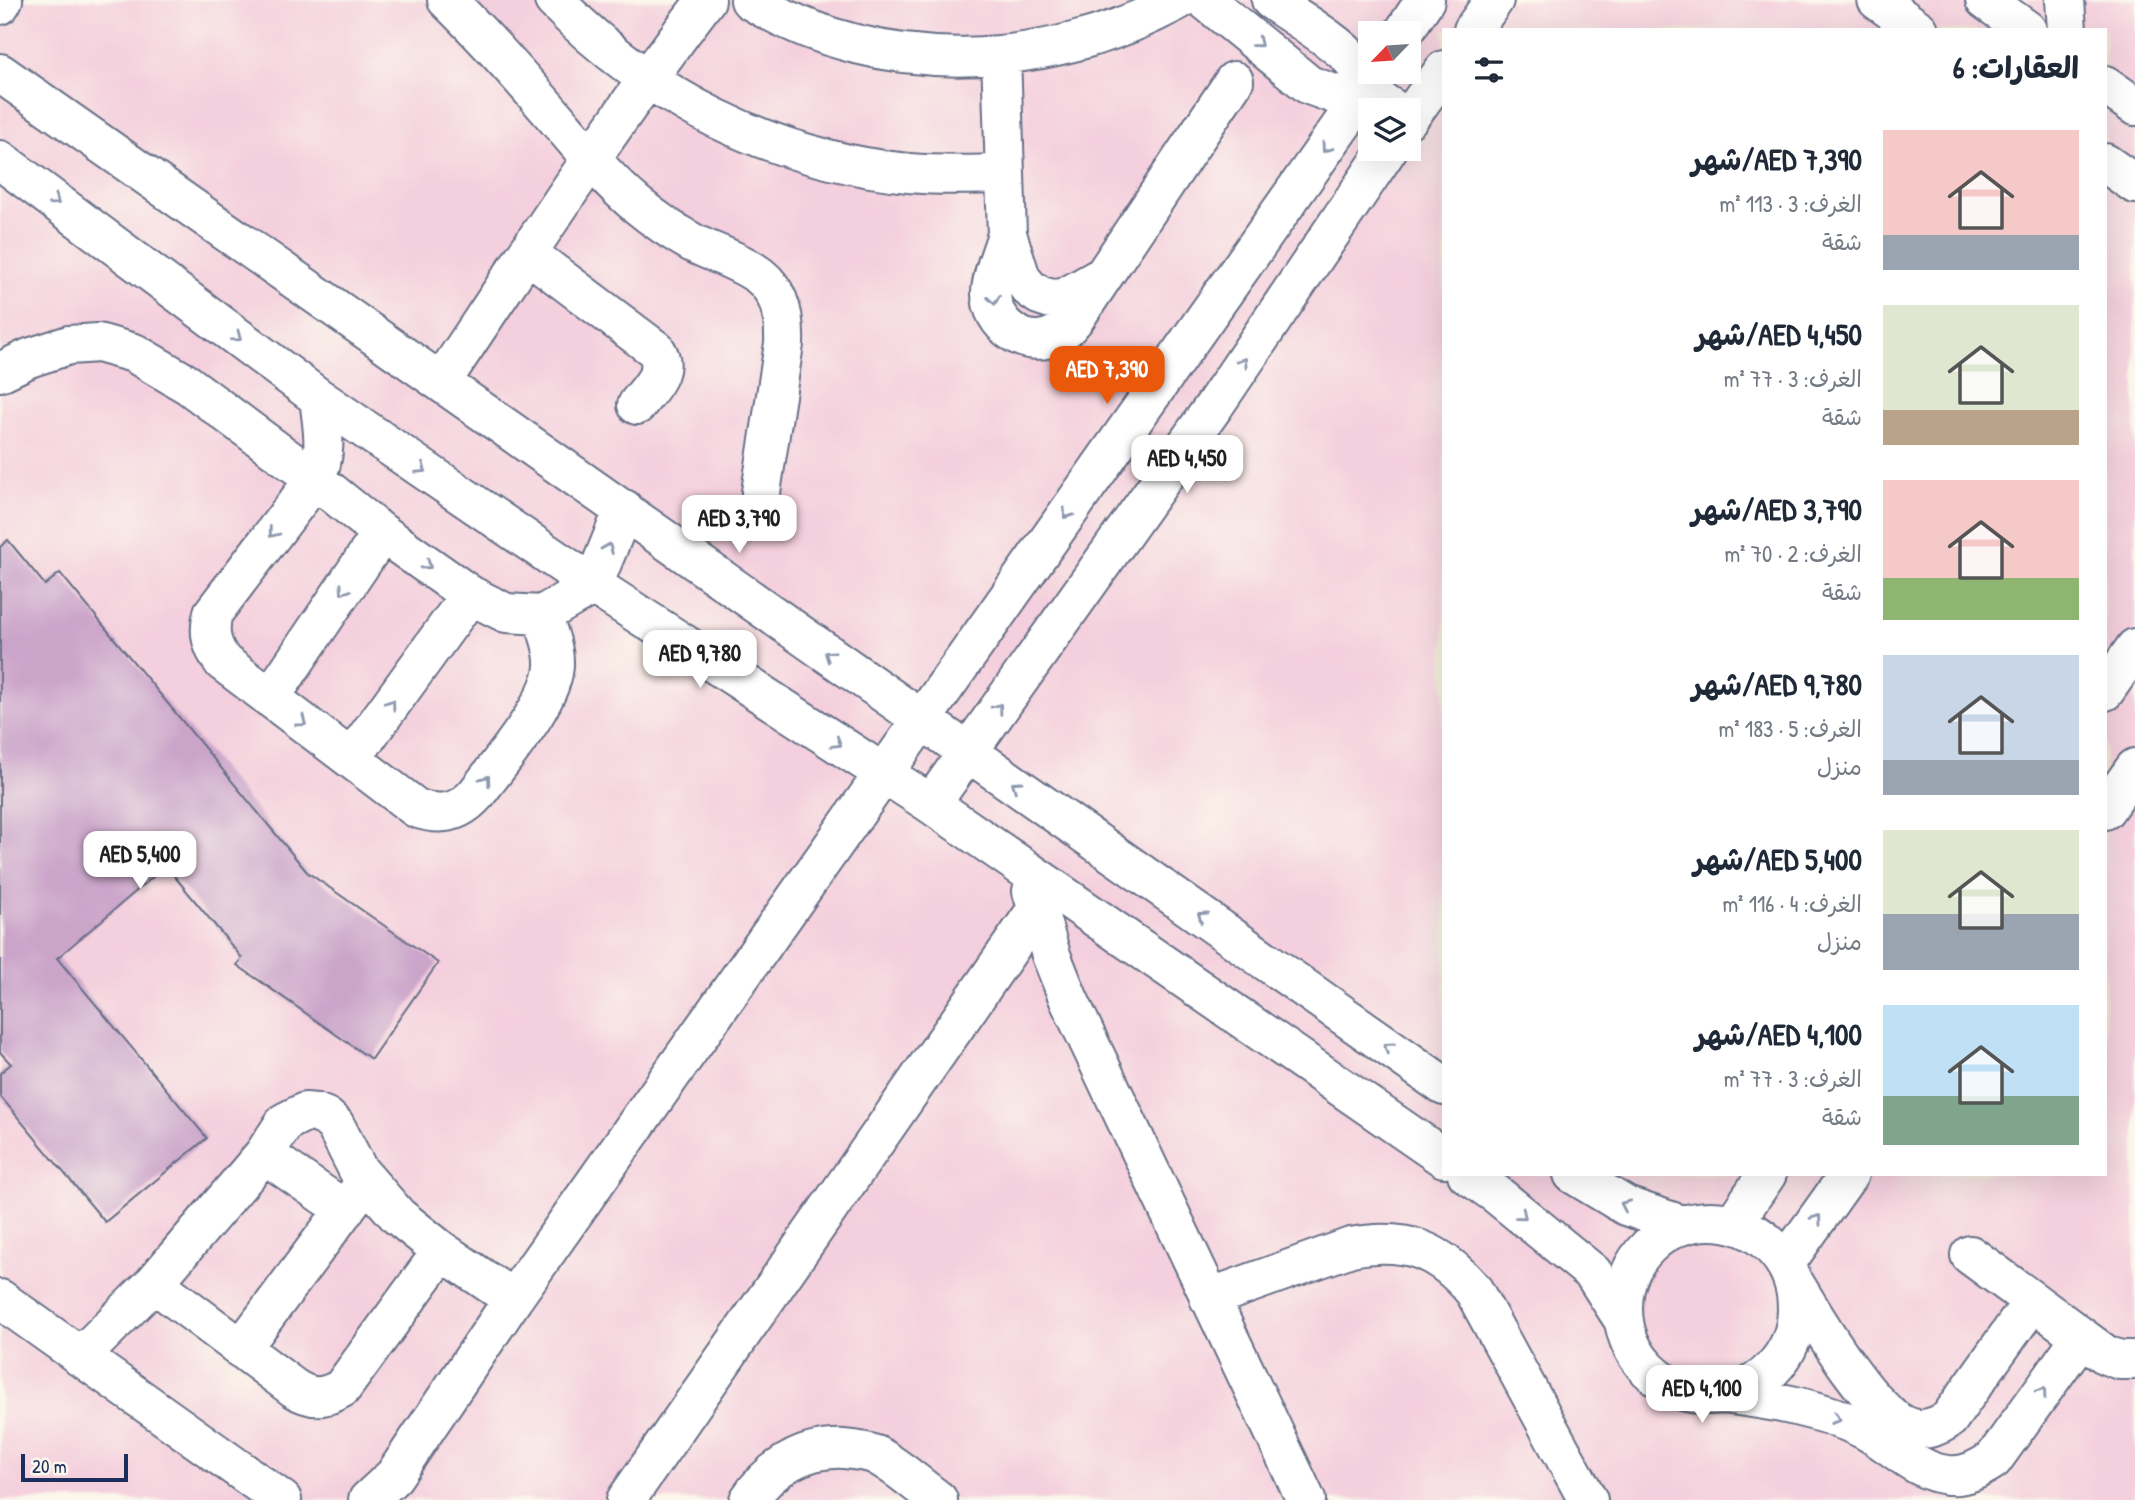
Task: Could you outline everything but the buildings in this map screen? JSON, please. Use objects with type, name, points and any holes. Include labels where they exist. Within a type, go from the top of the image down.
[{"type":"street","points":[[0,5],[4,0]]},
{"type":"street","points":[[447,0],[506,61],[612,183],[663,224],[690,241],[749,269],[763,279],[774,292],[785,326],[784,344],[761,492]]},
{"type":"street","points":[[554,0],[608,51],[646,79],[686,104],[772,144],[817,157],[911,174],[1005,174]]},
{"type":"street","points":[[442,381],[590,158],[706,0]]},
{"type":"street","points":[[750,0],[800,25],[844,40],[933,56],[1001,55],[1069,44],[1112,31],[1179,0]]},
{"type":"street","points":[[1205,0],[1309,85],[1336,95],[1380,91]]},
{"type":"street","points":[[1271,0],[1340,48],[1353,61],[1361,75],[1380,91]]},
{"type":"street","points":[[1412,21],[1425,0]]},
{"type":"street","points":[[1473,28],[1494,0]]},
{"type":"street","points":[[1877,0],[1916,28]]},
{"type":"street","points":[[1985,0],[2024,28]]},
{"type":"street","points":[[2065,0],[2067,28]]},
{"type":"street","points":[[1001,55],[1007,234],[991,292],[993,307],[999,320],[1010,331],[1024,338],[1039,340],[1054,337],[1067,328],[1234,81]]},
{"type":"street","points":[[0,72],[1442,1085]]},
{"type":"street","points":[[1421,101],[1442,72]]},
{"type":"street","points":[[2107,86],[2135,106]]},
{"type":"street","points":[[368,1500],[394,1476],[513,1299],[1166,375],[1380,91]]},
{"type":"street","points":[[0,160],[319,398],[593,585],[931,804],[1442,1157]]},
{"type":"street","points":[[931,804],[1214,406],[1380,161]]},
{"type":"street","points":[[2107,164],[2135,184]]},
{"type":"street","points":[[527,253],[656,350],[661,357],[661,373],[638,405]]},
{"type":"street","points":[[0,372],[29,358],[69,345],[98,344],[134,353],[187,384],[382,533],[470,596],[506,613],[542,615],[593,585],[624,509]]},
{"type":"street","points":[[1166,375],[1214,406]]},
{"type":"street","points":[[319,398],[324,440],[322,465],[213,612],[210,639],[223,662],[416,808],[443,813],[457,810],[468,803],[537,710],[553,677],[553,655],[542,615]]},
{"type":"street","points":[[270,698],[382,533]]},
{"type":"street","points":[[351,759],[470,596]]},
{"type":"street","points":[[2107,688],[2135,648]]},
{"type":"street","points":[[2107,807],[2135,768]]},
{"type":"street","points":[[1026,869],[1051,955],[1073,1011],[1306,1500]]},
{"type":"street","points":[[626,1500],[1037,909]]},
{"type":"street","points":[[80,1357],[154,1283],[264,1154],[285,1122],[305,1112],[316,1113],[335,1125],[344,1146],[355,1195],[242,1349]]},
{"type":"street","points":[[264,1154],[398,1216],[442,1251],[513,1299]]},
{"type":"street","points":[[1470,1176],[1593,1273],[1623,1321],[1635,1353],[1658,1378],[1689,1393],[1759,1399],[1830,1417],[1864,1429],[1933,1472],[1960,1475],[1978,1470],[1993,1460],[2081,1337]]},
{"type":"street","points":[[1576,1176],[1626,1206],[1682,1225]]},
{"type":"street","points":[[1733,1224],[1766,1176]]},
{"type":"street","points":[[1722,1394],[1739,1391],[1754,1384],[1780,1361],[1788,1346],[1797,1314],[1789,1272],[1848,1176]]},
{"type":"street","points":[[1623,1321],[1624,1290],[1636,1262],[1656,1239],[1682,1225],[1699,1221],[1733,1224],[1763,1239],[1775,1251],[1816,1320],[1870,1394],[1896,1420],[1917,1429],[1940,1425],[1949,1419],[2033,1301]]},
{"type":"street","points":[[1209,1298],[1351,1247],[1374,1242],[1420,1248],[1442,1259],[1459,1273],[1474,1291],[1588,1500]]},
{"type":"street","points":[[154,1283],[305,1395],[318,1398],[331,1395],[342,1388],[442,1251]]},
{"type":"street","points":[[1970,1255],[2106,1355],[2120,1360],[2135,1360]]},
{"type":"street","points":[[0,1299],[282,1500]]},
{"type":"street","points":[[748,1500],[779,1467],[816,1451],[836,1448],[876,1455],[938,1500]]},
{"type":"shaded area","points":[[0,0],[2135,0],[2135,1500],[0,1500]]}]
